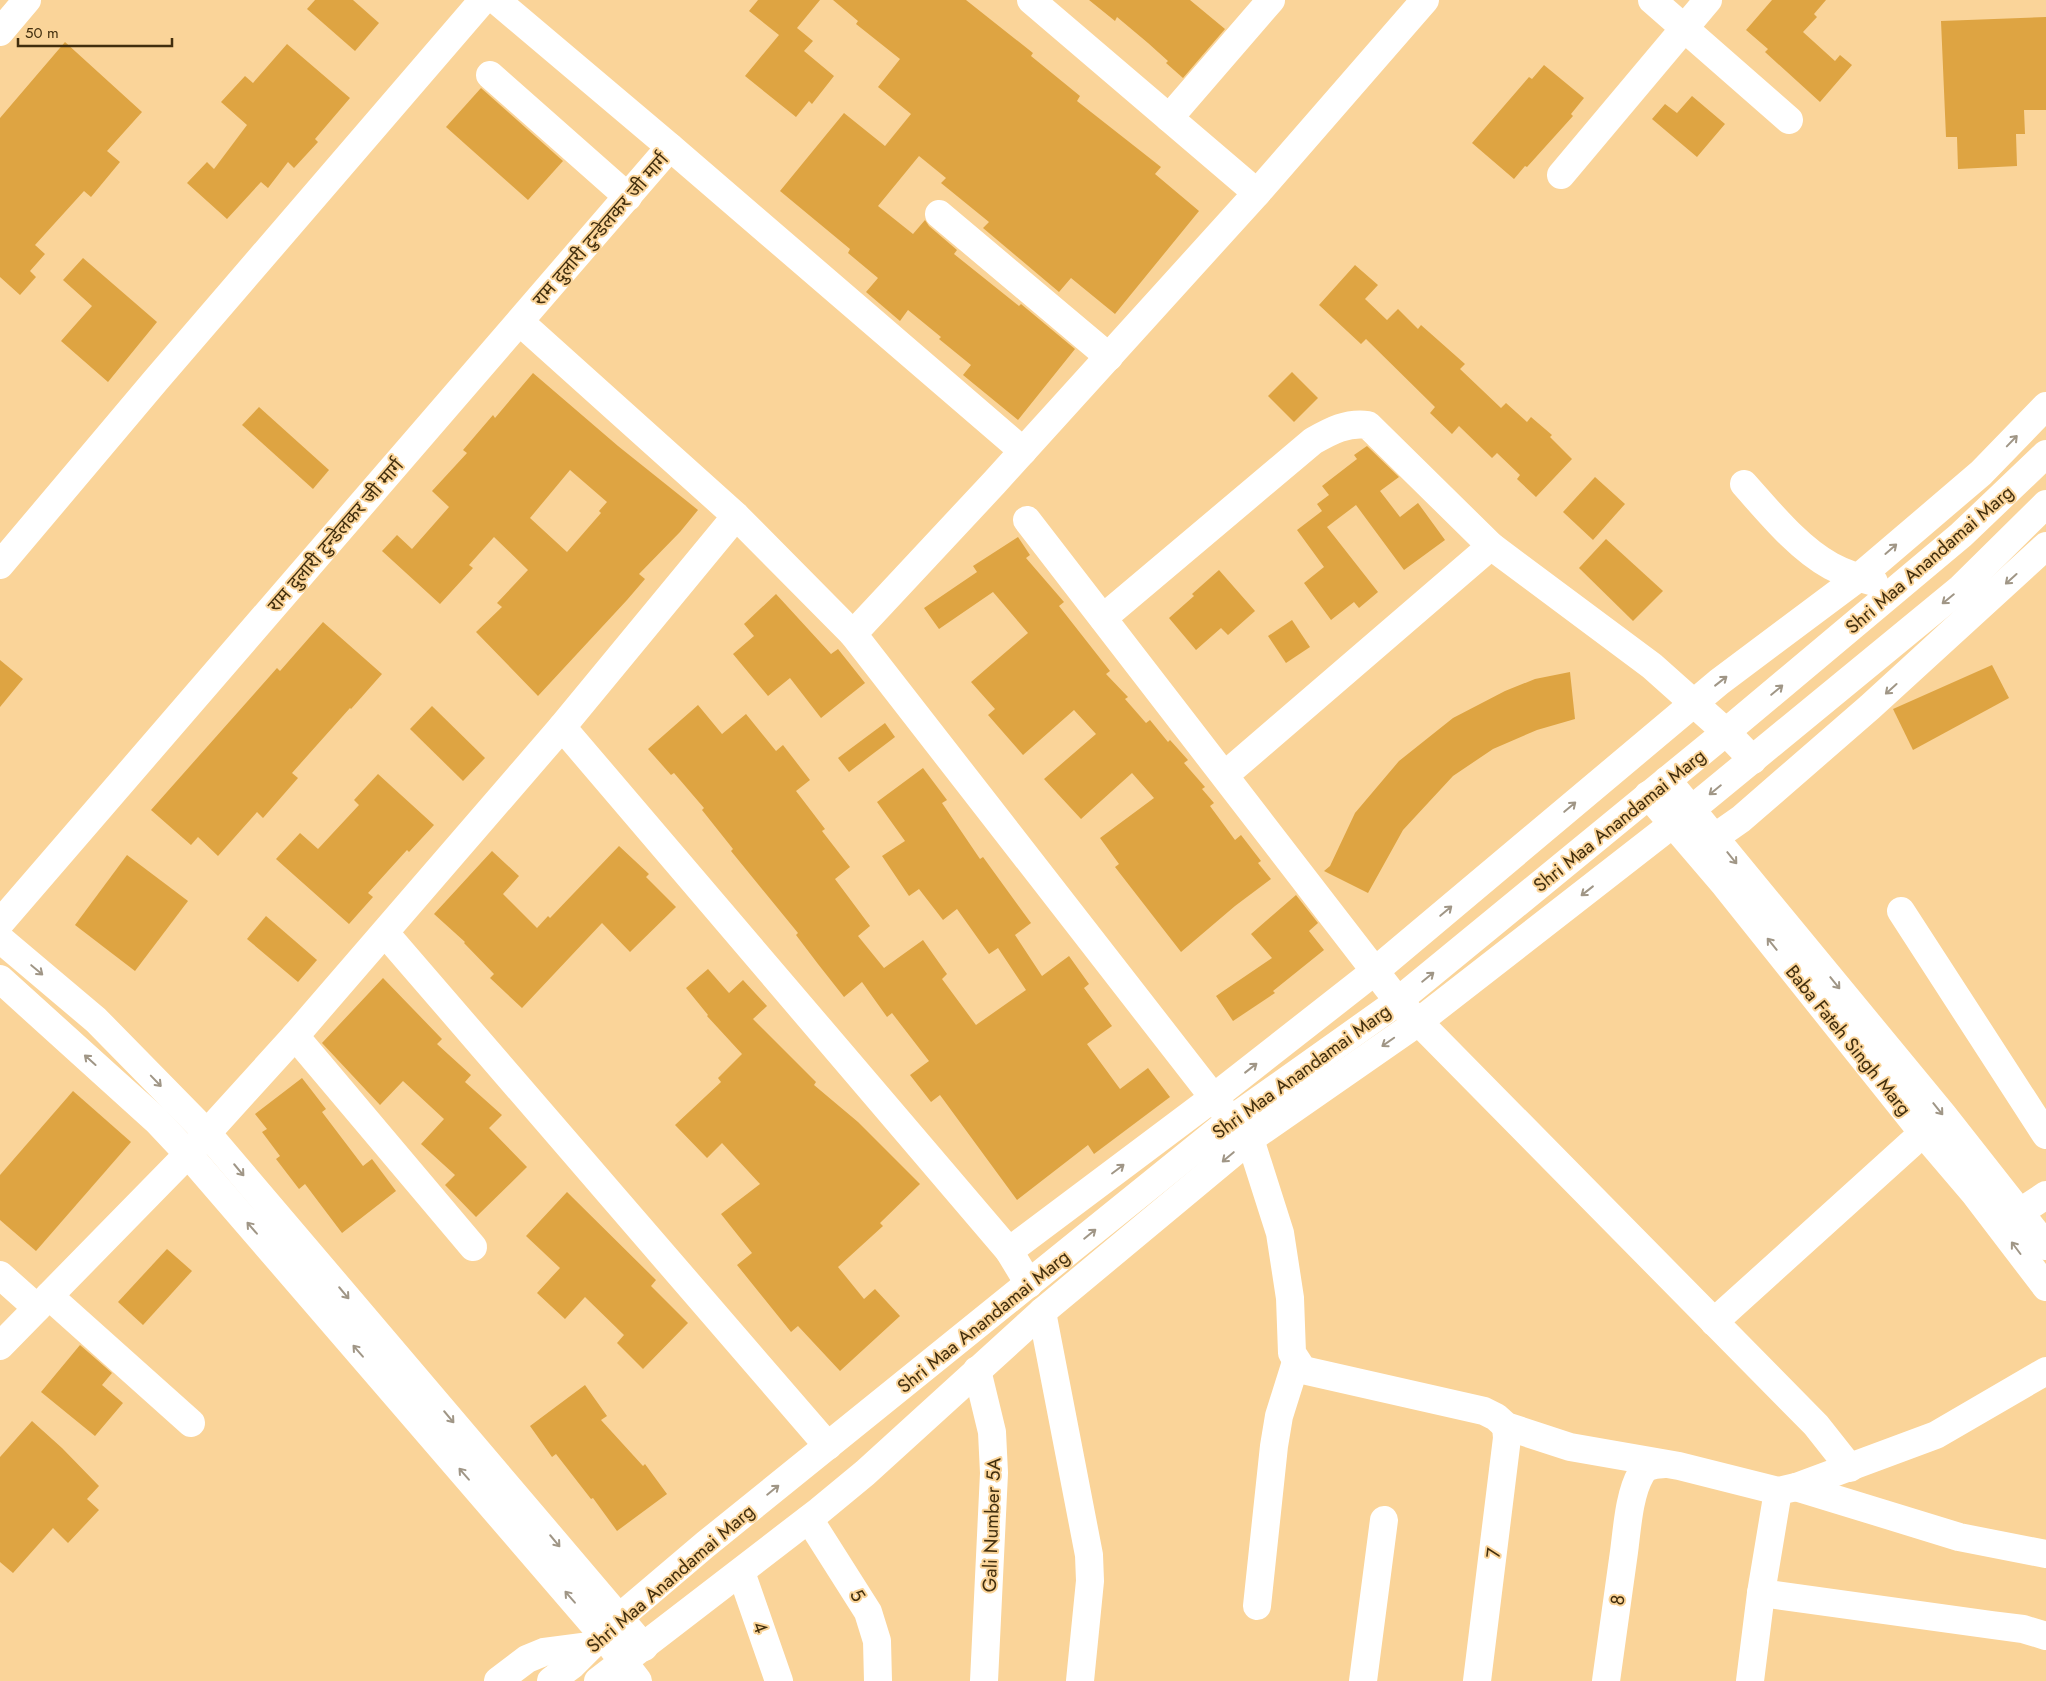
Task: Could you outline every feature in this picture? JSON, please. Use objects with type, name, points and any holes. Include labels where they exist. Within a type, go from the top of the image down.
[{"type":"street","points":[[0,32],[27,0]]},
{"type":"street","points":[[0,565],[162,372],[483,0]]},
{"type":"street","points":[[496,0],[670,147],[1023,452]]},
{"type":"street","points":[[1031,0],[1257,193]]},
{"type":"street","points":[[1169,118],[1271,0]]},
{"type":"street","points":[[853,634],[1023,452],[1257,193],[1425,0]]},
{"type":"street","points":[[1652,0],[1789,120]]},
{"type":"street","points":[[1561,175],[1708,0]]},
{"type":"street","points":[[490,75],[628,197]]},
{"type":"street","name":"राम दुलारी टुन्डेलकर जी मार्ग","points":[[0,923],[670,147]]},
{"type":"street","points":[[939,214],[1109,357]]},
{"type":"street","points":[[520,322],[736,516],[853,634],[1231,1120]]},
{"type":"street","points":[[1009,1251],[1213,1098],[1375,970],[1719,682],[1858,578],[1981,473],[2046,406]]},
{"type":"street","points":[[1103,618],[1313,441],[1338,427],[1358,423],[1368,425],[1491,546],[1652,666],[1726,732],[1753,760]]},
{"type":"street","name":"Shri Maa Anandamai Marg","points":[[551,1681],[572,1665],[604,1632],[706,1544],[1231,1120],[1398,1001],[1658,788],[1961,535],[2046,454]]},
{"type":"street","points":[[1744,484],[1779,523],[1804,546],[1830,565],[1858,578],[1897,590]]},
{"type":"street","name":"Shri Maa Anandamai Marg","points":[[598,1681],[635,1664],[741,1572],[865,1473],[1042,1312],[1250,1139],[1417,1022],[1753,760],[1960,588],[2046,504]]},
{"type":"street","points":[[0,1346],[188,1154],[295,1036],[562,728],[736,516]]},
{"type":"street","points":[[1026,520],[1398,1001],[1816,1425],[1850,1468]]},
{"type":"street","points":[[1225,775],[1491,546]]},
{"type":"street","points":[[1706,844],[1741,818],[1870,707],[2046,546]]},
{"type":"street","points":[[562,728],[1009,1251],[1029,1284]]},
{"type":"street","name":"Baba Fateh Singh Marg","points":[[1658,788],[1943,1115],[2010,1219],[2046,1287]]},
{"type":"street","name":"Baba Fateh Singh Marg","points":[[1706,844],[1923,1133],[1976,1194],[2046,1246]]},
{"type":"street","points":[[1901,911],[2046,1135]]},
{"type":"street","points":[[385,933],[828,1446]]},
{"type":"street","points":[[0,939],[96,1020],[207,1132],[604,1632]]},
{"type":"street","points":[[0,979],[156,1120],[188,1154],[604,1632],[635,1664]]},
{"type":"street","points":[[295,1036],[473,1247]]},
{"type":"street","points":[[1714,1322],[1923,1133]]},
{"type":"street","points":[[1250,1139],[1280,1233],[1290,1298],[1292,1353],[1296,1362],[1303,1370],[1484,1411],[1496,1417],[1506,1426],[1570,1447],[1787,1489],[1959,1537],[2046,1554]]},
{"type":"street","points":[[2010,1219],[2046,1195]]},
{"type":"street","points":[[0,1275],[43,1302],[191,1423]]},
{"type":"street","points":[[1042,1312],[1089,1555],[1090,1581],[1080,1681]]},
{"type":"street","points":[[1257,1606],[1274,1446],[1280,1416],[1296,1362]]},
{"type":"street","name":"Gali Number 5A","points":[[977,1370],[992,1432],[994,1473],[984,1681]]},
{"type":"street","points":[[1787,1489],[1850,1468],[1936,1435],[2046,1371]]},
{"type":"street","name":"7","points":[[1477,1681],[1507,1438],[1506,1426]]},
{"type":"street","name":"8","points":[[1606,1681],[1629,1518],[1636,1487],[1641,1474],[1652,1465],[1664,1464]]},
{"type":"street","points":[[1750,1681],[1762,1593],[1787,1489]]},
{"type":"street","name":"5","points":[[809,1519],[868,1612],[878,1641],[878,1681]]},
{"type":"street","points":[[1363,1681],[1384,1520]]},
{"type":"street","name":"4","points":[[741,1572],[779,1681]]},
{"type":"street","points":[[1762,1593],[2000,1626],[2046,1636]]},
{"type":"street","points":[[498,1681],[527,1659],[604,1632]]},
{"type":"building","points":[[315,0],[353,0],[379,23],[355,51],[307,9]]},
{"type":"building","points":[[758,0],[820,0],[797,28],[813,41],[804,51],[834,76],[812,104],[809,101],[796,117],[745,76],[779,35],[749,11]]},
{"type":"building","points":[[833,0],[966,0],[1033,53],[1031,56],[1080,96],[1077,101],[1161,167],[1155,174],[1199,211],[1115,314],[1071,278],[1059,292],[983,228],[989,222],[941,183],[946,178],[919,156],[878,206],[913,234],[925,220],[929,226],[957,250],[954,254],[1019,306],[1021,304],[1075,349],[1018,420],[963,375],[971,365],[939,339],[941,337],[908,310],[900,321],[866,292],[878,278],[848,253],[850,249],[780,191],[844,113],[885,146],[911,114],[878,87],[900,59],[856,24],[858,21]]},
{"type":"building","points":[[1089,0],[1190,0],[1225,29],[1183,78],[1166,63],[1168,61],[1117,17],[1115,21]]},
{"type":"building","points":[[1772,0],[1826,0],[1814,14],[1817,17],[1803,32],[1835,61],[1840,55],[1852,65],[1820,102],[1765,52],[1768,49],[1746,30]]},
{"type":"building","points":[[2046,17],[2046,110],[2024,110],[2025,134],[2016,134],[2017,166],[1958,169],[1957,137],[1946,137],[1941,21]]},
{"type":"building","points":[[65,42],[142,112],[107,151],[120,162],[91,197],[84,191],[35,245],[45,254],[30,271],[36,277],[20,295],[0,277],[0,118]]},
{"type":"building","points":[[287,44],[350,98],[315,139],[318,142],[294,168],[288,162],[268,188],[261,182],[227,219],[187,183],[207,162],[214,169],[247,125],[221,102],[245,76],[253,83]]},
{"type":"building","points":[[1544,65],[1584,98],[1571,114],[1573,116],[1514,179],[1472,143],[1529,77],[1532,79]]},
{"type":"building","points":[[481,88],[563,161],[528,200],[446,127]]},
{"type":"building","points":[[1692,96],[1725,124],[1697,157],[1652,119],[1665,104],[1677,113]]},
{"type":"building","points":[[83,258],[157,322],[108,382],[61,341],[92,306],[63,280]]},
{"type":"building","points":[[1355,265],[1378,285],[1365,299],[1387,320],[1398,309],[1418,329],[1421,325],[1465,364],[1460,369],[1501,408],[1506,403],[1527,422],[1531,417],[1552,435],[1550,437],[1572,459],[1536,497],[1517,479],[1520,475],[1497,453],[1492,458],[1459,426],[1452,434],[1430,413],[1435,407],[1366,339],[1361,344],[1319,305]]},
{"type":"building","points":[[1292,372],[1318,398],[1294,422],[1268,396]]},
{"type":"building","points":[[533,373],[618,446],[698,510],[680,532],[639,574],[645,579],[627,600],[538,696],[476,632],[502,607],[497,603],[528,570],[494,537],[469,565],[473,568],[440,604],[382,551],[397,535],[412,549],[449,507],[432,491],[467,453],[463,450],[493,415],[495,418]],"holes":[[[570,470],[607,502],[599,511],[601,513],[567,552],[530,518]]]},
{"type":"building","points":[[259,407],[329,470],[313,489],[242,425]]},
{"type":"building","points":[[1367,446],[1399,477],[1380,491],[1400,517],[1418,503],[1445,540],[1404,570],[1356,505],[1327,527],[1378,592],[1359,608],[1354,602],[1331,620],[1304,583],[1324,567],[1297,530],[1322,511],[1317,504],[1329,495],[1322,486],[1357,459],[1354,455]]},
{"type":"building","points":[[1595,477],[1625,504],[1593,540],[1563,512]]},
{"type":"building","points":[[1018,537],[1030,555],[1026,558],[1064,602],[1059,606],[1110,671],[1106,674],[1128,697],[1125,699],[1146,723],[1150,720],[1168,742],[1170,740],[1188,760],[1184,763],[1205,787],[1202,789],[1214,803],[1210,806],[1235,840],[1241,835],[1261,861],[1258,863],[1271,879],[1235,906],[1181,952],[1115,867],[1119,864],[1100,838],[1154,798],[1132,773],[1081,819],[1044,779],[1096,734],[1074,710],[1023,755],[988,715],[995,709],[971,682],[1028,633],[993,592],[939,629],[924,608],[977,572],[973,566]]},
{"type":"building","points":[[1606,539],[1663,591],[1633,621],[1579,568]]},
{"type":"building","points":[[1219,570],[1255,611],[1228,635],[1221,628],[1196,650],[1169,618]]},
{"type":"building","points":[[776,594],[831,654],[838,649],[865,683],[821,718],[790,678],[768,696],[733,654],[754,636],[744,624]]},
{"type":"building","points":[[1292,620],[1310,647],[1286,663],[1268,636]]},
{"type":"building","points":[[323,622],[382,674],[292,773],[298,778],[263,818],[257,812],[218,856],[198,837],[191,845],[151,810],[277,668],[280,671]]},
{"type":"building","points":[[0,660],[23,679],[0,707]]},
{"type":"building","points":[[1992,665],[2009,698],[1913,750],[1893,709]]},
{"type":"building","points":[[1570,672],[1575,719],[1537,730],[1493,749],[1453,776],[1403,830],[1368,893],[1324,871],[1330,866],[1355,813],[1399,761],[1453,718],[1505,691],[1535,679]]},
{"type":"building","points":[[698,705],[722,734],[746,714],[776,751],[783,745],[810,780],[796,791],[825,829],[822,831],[850,867],[835,879],[870,926],[858,936],[884,968],[923,940],[947,974],[942,979],[976,1025],[1026,990],[998,948],[989,954],[957,909],[943,920],[919,889],[909,896],[882,856],[905,841],[877,802],[923,768],[947,800],[942,803],[980,859],[983,857],[1031,923],[1015,935],[1042,976],[1069,956],[1089,984],[1084,988],[1112,1026],[1087,1044],[1120,1089],[1148,1068],[1170,1097],[1094,1154],[1088,1145],[1017,1200],[940,1095],[931,1102],[910,1075],[929,1061],[892,1013],[887,1017],[862,982],[844,997],[796,935],[798,933],[731,851],[733,849],[702,810],[704,808],[674,773],[671,775],[648,749]]},
{"type":"building","points":[[432,706],[485,758],[463,781],[410,729]]},
{"type":"building","points":[[885,723],[895,737],[849,772],[838,758]]},
{"type":"building","points":[[378,774],[434,825],[409,852],[407,850],[368,893],[373,897],[349,924],[276,859],[300,833],[318,849],[359,805],[354,800]]},
{"type":"building","points":[[619,846],[649,874],[646,877],[676,907],[630,952],[602,923],[522,1008],[490,978],[494,974],[465,942],[434,914],[492,851],[519,876],[503,894],[537,928],[548,916],[550,918]]},
{"type":"building","points":[[127,855],[188,901],[135,971],[75,925]]},
{"type":"building","points":[[1296,895],[1318,923],[1309,931],[1324,950],[1273,991],[1275,993],[1233,1021],[1216,996],[1272,958],[1251,934]]},
{"type":"building","points":[[266,916],[317,960],[298,982],[247,939]]},
{"type":"building","points":[[708,969],[729,993],[743,980],[767,1006],[753,1019],[816,1082],[814,1085],[858,1122],[920,1184],[880,1223],[883,1226],[838,1267],[864,1299],[875,1289],[900,1316],[840,1371],[798,1326],[791,1332],[737,1265],[752,1253],[721,1214],[760,1184],[722,1143],[707,1158],[675,1125],[721,1082],[718,1078],[742,1054],[707,1016],[686,988]]},
{"type":"building","points":[[383,978],[442,1039],[437,1044],[471,1075],[465,1082],[502,1115],[489,1128],[527,1167],[476,1217],[445,1185],[455,1175],[421,1144],[444,1119],[403,1081],[380,1105],[322,1043]]},
{"type":"building","points":[[302,1078],[326,1109],[322,1112],[363,1166],[372,1159],[396,1191],[342,1233],[305,1184],[299,1189],[276,1159],[280,1156],[262,1132],[267,1129],[255,1114]]},
{"type":"building","points":[[73,1091],[131,1142],[36,1251],[0,1220],[0,1175]]},
{"type":"building","points":[[567,1192],[656,1280],[651,1286],[688,1323],[643,1369],[617,1343],[624,1335],[585,1297],[565,1319],[537,1293],[560,1268],[526,1236]]},
{"type":"building","points":[[167,1249],[192,1271],[143,1325],[118,1302]]},
{"type":"building","points":[[80,1345],[112,1373],[102,1385],[123,1403],[95,1436],[41,1392]]},
{"type":"building","points":[[585,1385],[607,1416],[601,1420],[643,1466],[645,1464],[667,1494],[617,1531],[593,1498],[591,1499],[556,1454],[552,1457],[530,1426]]},
{"type":"building","points":[[32,1421],[62,1448],[99,1486],[87,1499],[99,1510],[68,1543],[53,1528],[13,1573],[0,1562],[0,1457]]}]
